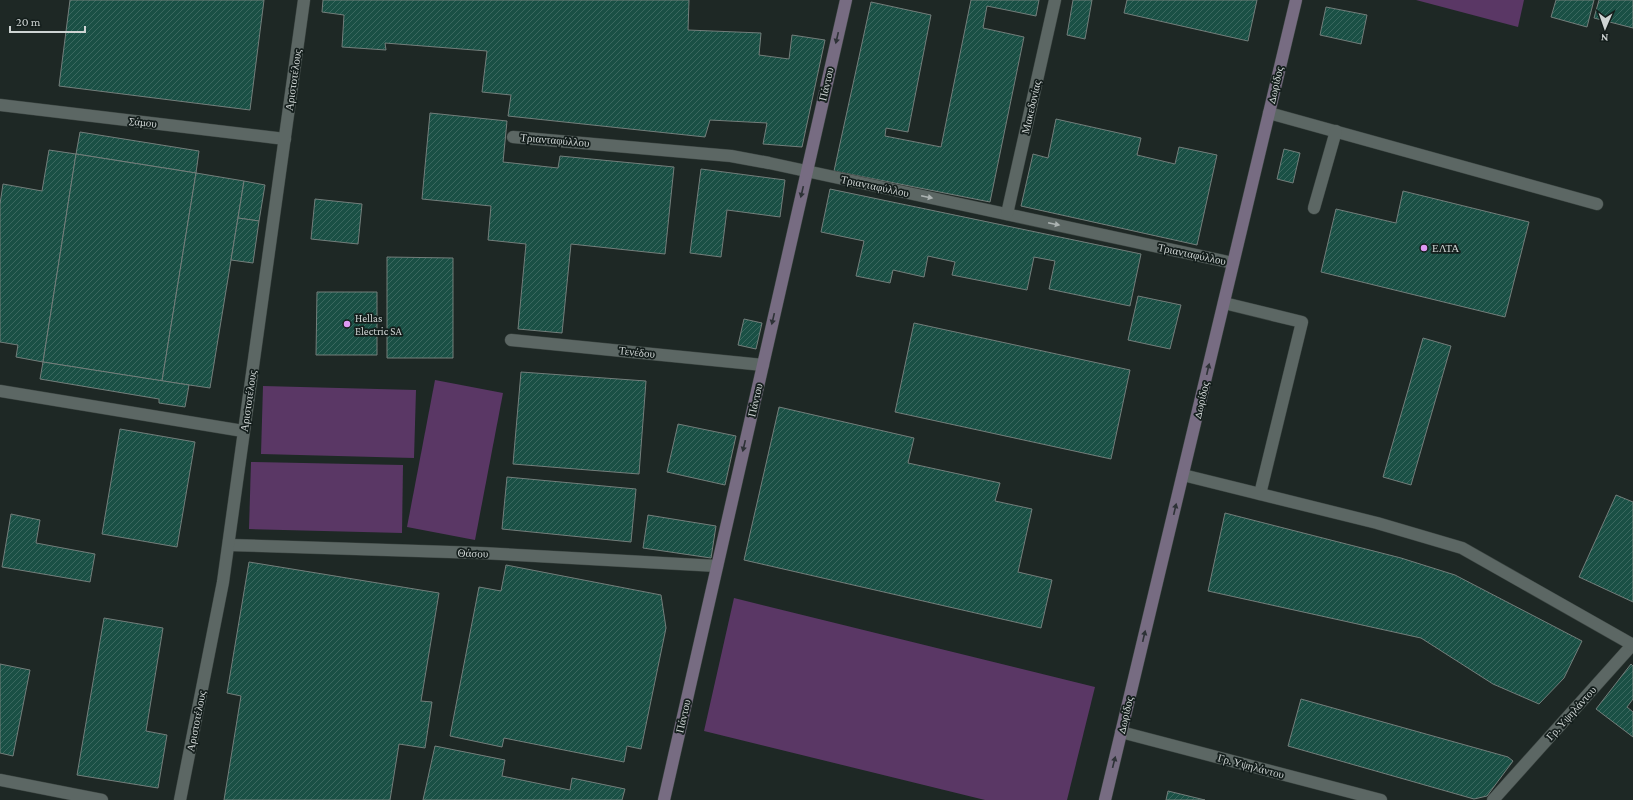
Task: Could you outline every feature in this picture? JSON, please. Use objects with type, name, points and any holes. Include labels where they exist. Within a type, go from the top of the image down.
[{"type":"street","name":"Αριστοτέλους","points":[[180,800],[229,545],[243,431],[304,0]]},
{"type":"street","name":"Πάντου","points":[[664,800],[846,0]]},
{"type":"street","name":"Μακεδονίας","points":[[1006,214],[1055,0]]},
{"type":"street","name":"Δωρίδος","points":[[1105,800],[1296,0]]},
{"type":"street","name":"Σάμου","points":[[0,105],[285,139]]},
{"type":"street","points":[[1269,112],[1598,204]]},
{"type":"street","points":[[1314,208],[1336,131]]},
{"type":"street","name":"Τριανταφύλλου","points":[[513,137],[731,156],[1233,263]]},
{"type":"street","points":[[1224,303],[1302,322],[1260,494]]},
{"type":"street","name":"Τενέδου","points":[[511,340],[762,365]]},
{"type":"street","points":[[0,391],[243,431]]},
{"type":"street","points":[[1183,475],[1377,523],[1462,548],[1633,644]]},
{"type":"street","name":"Θάσου","points":[[229,545],[481,553],[717,566]]},
{"type":"street","name":"Γρ. Υψηλάντου","points":[[1493,800],[1633,644]]},
{"type":"street","name":"Γρ. Υψηλάντου","points":[[1122,732],[1381,800]]},
{"type":"street","points":[[0,780],[102,800]]},
{"type":"shaded area","points":[[1416,0],[1524,0],[1518,27]]},
{"type":"shaded area","points":[[435,380],[503,393],[475,540],[407,527]]},
{"type":"shaded area","points":[[263,386],[416,390],[414,458],[261,454]]},
{"type":"shaded area","points":[[251,462],[403,465],[402,533],[249,529]]},
{"type":"shaded area","points":[[734,598],[1095,687],[1067,800],[985,800],[704,731]]},
{"type":"building","points":[[70,0],[264,0],[250,110],[59,86]]},
{"type":"building","points":[[323,0],[689,0],[688,30],[761,33],[759,55],[789,59],[792,35],[825,40],[802,147],[763,144],[767,123],[710,120],[705,137],[508,116],[511,95],[482,92],[487,51],[385,43],[386,50],[342,47],[344,15],[322,12]]},
{"type":"building","points":[[971,0],[1039,0],[1036,16],[987,6],[983,28],[1024,37],[990,202],[834,171],[871,2],[931,15],[908,132],[886,128],[885,136],[941,147]]},
{"type":"building","points":[[1073,0],[1092,0],[1085,39],[1067,35]]},
{"type":"building","points":[[1127,0],[1257,0],[1248,41],[1124,13]]},
{"type":"building","points":[[1556,0],[1594,0],[1587,27],[1551,17]]},
{"type":"building","points":[[1599,0],[1633,0],[1633,28],[1594,18]]},
{"type":"building","points":[[1326,7],[1367,15],[1361,44],[1320,35]]},
{"type":"building","points":[[430,113],[507,121],[503,162],[558,168],[560,156],[674,167],[665,254],[571,244],[562,333],[518,329],[526,244],[488,240],[491,206],[422,199]]},
{"type":"building","points":[[1056,119],[1141,138],[1137,155],[1175,164],[1179,147],[1217,155],[1197,245],[1021,206],[1033,154],[1048,158]]},
{"type":"building","points":[[80,132],[199,151],[196,173],[76,154]]},
{"type":"building","points":[[1284,149],[1300,153],[1293,183],[1277,179]]},
{"type":"building","points":[[49,150],[76,154],[43,362],[16,357],[18,345],[0,342],[0,204],[3,184],[42,191]]},
{"type":"building","points":[[76,154],[196,173],[162,381],[43,362]]},
{"type":"building","points":[[701,169],[785,180],[780,217],[727,210],[721,257],[690,253]]},
{"type":"building","points":[[196,173],[244,181],[210,388],[162,381]]},
{"type":"building","points":[[244,181],[265,185],[259,221],[238,218]]},
{"type":"building","points":[[830,189],[1141,254],[1130,306],[1049,289],[1055,261],[1034,257],[1027,290],[952,275],[955,262],[928,256],[924,277],[893,270],[890,283],[856,276],[864,241],[821,232]]},
{"type":"building","name":"ΕΛΤΑ","points":[[1403,191],[1529,222],[1505,317],[1321,272],[1336,209],[1396,223]]},
{"type":"building","points":[[315,199],[362,204],[358,244],[311,239]]},
{"type":"building","points":[[238,218],[259,221],[253,263],[231,260]]},
{"type":"building","points":[[387,257],[453,258],[453,358],[387,358]]},
{"type":"building","name":"Hellas Electric SA","points":[[317,292],[377,292],[377,355],[316,355]]},
{"type":"building","points":[[1138,296],[1181,305],[1170,349],[1128,340]]},
{"type":"building","points":[[744,319],[762,323],[756,349],[738,345]]},
{"type":"building","points":[[914,323],[1130,370],[1111,459],[895,412]]},
{"type":"building","points":[[1423,338],[1451,346],[1411,485],[1383,477]]},
{"type":"building","points":[[43,362],[189,385],[185,407],[159,403],[159,399],[40,379]]},
{"type":"building","points":[[521,372],[646,381],[639,474],[513,464]]},
{"type":"building","points":[[779,407],[914,438],[908,463],[1000,483],[995,501],[1032,509],[1018,572],[1052,580],[1041,628],[744,560]]},
{"type":"building","points":[[678,424],[736,436],[725,485],[667,472]]},
{"type":"building","points":[[120,429],[195,442],[177,547],[102,534]]},
{"type":"building","points":[[507,477],[636,489],[631,542],[502,529]]},
{"type":"building","points":[[1616,495],[1633,502],[1633,602],[1579,577]]},
{"type":"building","points":[[1225,513],[1401,558],[1455,575],[1582,641],[1564,678],[1539,704],[1493,684],[1421,638],[1208,591]]},
{"type":"building","points":[[11,514],[40,520],[36,543],[95,554],[90,582],[2,567]]},
{"type":"building","points":[[648,515],[716,526],[711,558],[643,548]]},
{"type":"building","points":[[249,562],[439,593],[421,701],[432,702],[425,748],[399,744],[390,800],[224,800],[241,696],[227,693]]},
{"type":"building","points":[[506,565],[661,595],[666,628],[641,749],[627,746],[624,762],[504,738],[502,747],[450,736],[479,587],[501,591]]},
{"type":"building","points":[[104,618],[163,628],[146,731],[167,735],[158,788],[77,775]]},
{"type":"building","points":[[0,664],[30,670],[13,756],[0,753]]},
{"type":"building","points":[[1631,664],[1633,666],[1633,699],[1627,707],[1633,712],[1633,737],[1596,709]]},
{"type":"building","points":[[1301,699],[1508,757],[1513,761],[1487,796],[1474,799],[1288,746]]},
{"type":"building","points":[[435,746],[505,760],[502,776],[570,790],[572,778],[625,789],[622,800],[423,800]]},
{"type":"building","points":[[1168,791],[1205,800],[1166,800]]},
{"type":"place","name":"ΕΛΤΑ","points":[[1424,248]]},
{"type":"place","name":"Hellas Electric SA","points":[[347,324]]}]
